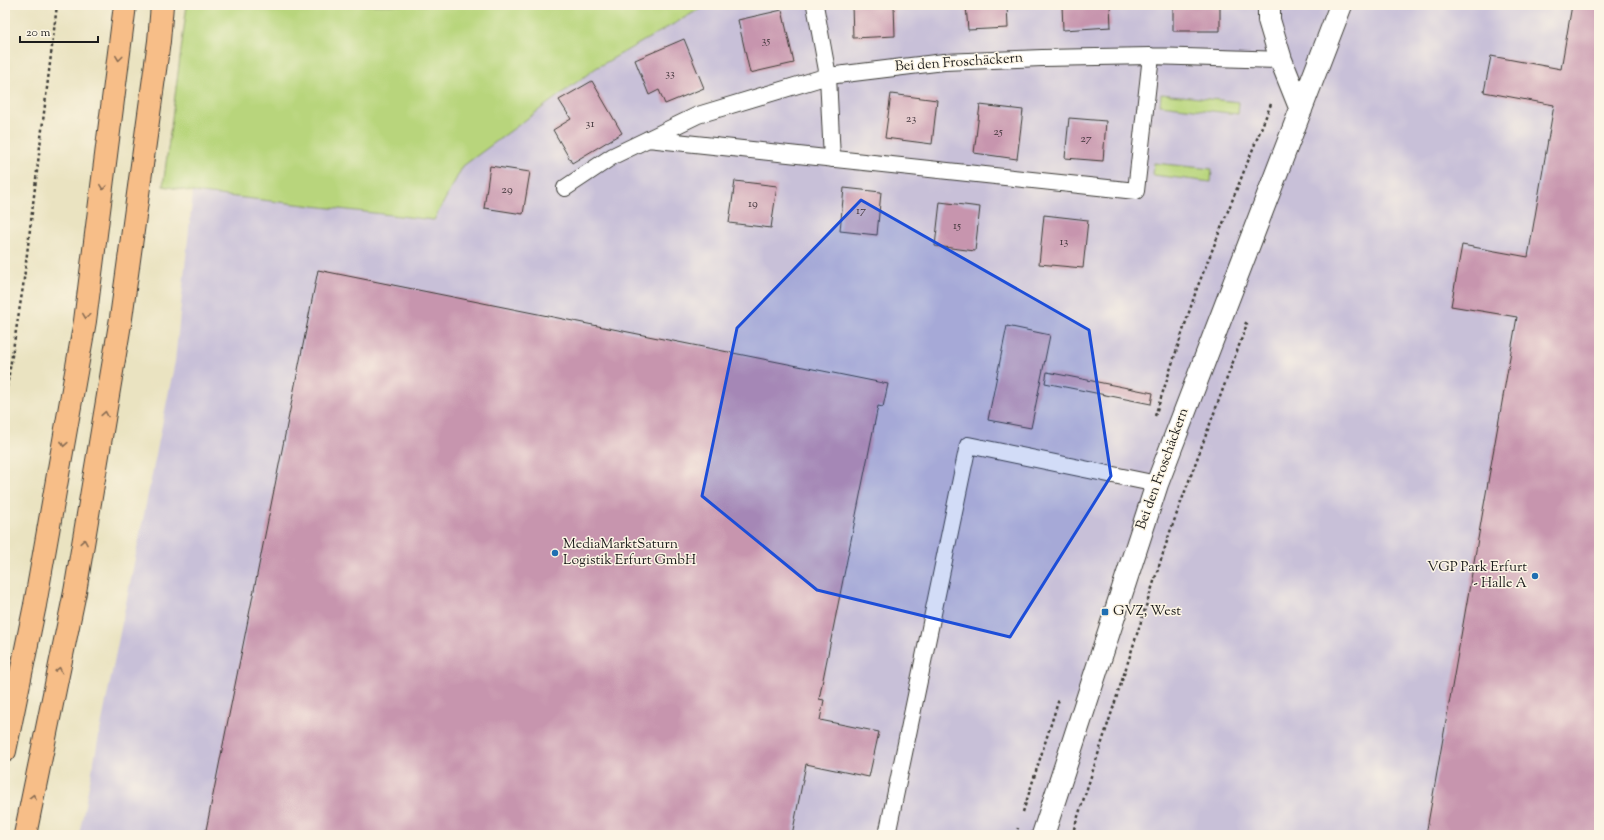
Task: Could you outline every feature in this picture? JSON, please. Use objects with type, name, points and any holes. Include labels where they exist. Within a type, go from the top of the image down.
[{"type":"highway","points":[[5,751],[35,605],[85,321],[125,5]]},
{"type":"highway","points":[[25,835],[75,592],[120,326],[159,40],[162,5]]},
{"type":"street","points":[[1269,5],[1269,20],[1281,60],[1300,110]]},
{"type":"street","name":"Bei den Froschäckern","points":[[1043,835],[1156,484],[1341,5]]},
{"type":"lane","points":[[815,5],[828,76],[832,159]]},
{"type":"lane","points":[[648,139],[1136,191],[1151,56]]},
{"type":"lane","name":"Bei den Froschäckern","points":[[565,188],[613,156],[698,115],[828,76],[944,62],[1042,58],[1151,56],[1281,60]]},
{"type":"lane","points":[[887,835],[968,444],[1156,484]]},
{"type":"path","points":[[5,399],[23,287],[57,5]]},
{"type":"path","points":[[1072,835],[1170,532],[1247,324],[1223,308]]},
{"type":"highlighted area","points":[[861,200],[1089,330],[1111,476],[1010,637],[817,590],[702,496],[737,328]]},
{"type":"shaded area","points":[[707,5],[1599,5],[1599,835],[79,835],[175,361],[193,192],[434,220],[462,166],[596,68]]},
{"type":"green space","points":[[187,5],[707,5],[596,68],[463,166],[434,220],[193,192],[163,186]]},
{"type":"green space","points":[[1161,94],[1239,102],[1238,114],[1160,105]]},
{"type":"green space","points":[[1154,163],[1212,169],[1211,182],[1153,175]]},
{"type":"building","points":[[852,5],[894,5],[895,36],[853,38]]},
{"type":"building","points":[[966,5],[1007,5],[1008,28],[968,30]]},
{"type":"building","points":[[1062,5],[1110,5],[1111,27],[1063,30]]},
{"type":"building","points":[[1173,5],[1220,5],[1220,31],[1173,31]]},
{"type":"building","name":"VGP Park Erfurt - Halle A","points":[[1572,5],[1599,5],[1599,835],[1426,835],[1517,317],[1451,306],[1462,245],[1528,257],[1554,105],[1484,92],[1491,56],[1561,69]]},
{"type":"building","points":[[782,10],[794,63],[750,73],[738,20]]},
{"type":"building","points":[[684,39],[704,88],[665,104],[659,90],[649,95],[635,60]]},
{"type":"building","points":[[592,81],[622,133],[572,163],[553,130],[571,119],[559,100]]},
{"type":"building","points":[[891,94],[937,100],[932,144],[885,138]]},
{"type":"building","points":[[980,105],[1023,110],[1017,159],[974,153]]},
{"type":"building","points":[[1069,118],[1106,121],[1103,161],[1065,158]]},
{"type":"building","points":[[490,166],[530,172],[523,214],[484,208]]},
{"type":"building","points":[[735,181],[777,186],[771,228],[729,223]]},
{"type":"building","points":[[844,188],[881,192],[877,235],[840,231]]},
{"type":"building","points":[[940,202],[980,207],[975,251],[935,246]]},
{"type":"building","points":[[1044,215],[1088,220],[1083,268],[1039,264]]},
{"type":"building","name":"MediaMarktSaturn Logistik Erfurt GmbH","points":[[318,270],[888,384],[883,407],[878,406],[819,699],[824,700],[820,720],[879,732],[869,777],[806,764],[792,835],[205,835]]},
{"type":"building","points":[[1007,326],[1050,335],[1031,428],[988,420]]},
{"type":"building","points":[[1047,372],[1153,393],[1151,404],[1045,383]]},
{"type":"place","name":"MediaMarktSaturn Logistik Erfurt GmbH","points":[[555,553]]},
{"type":"place","name":"VGP Park Erfurt - Halle A","points":[[1535,576]]},
{"type":"place","name":"GVZ, West","points":[[1105,612]]}]
